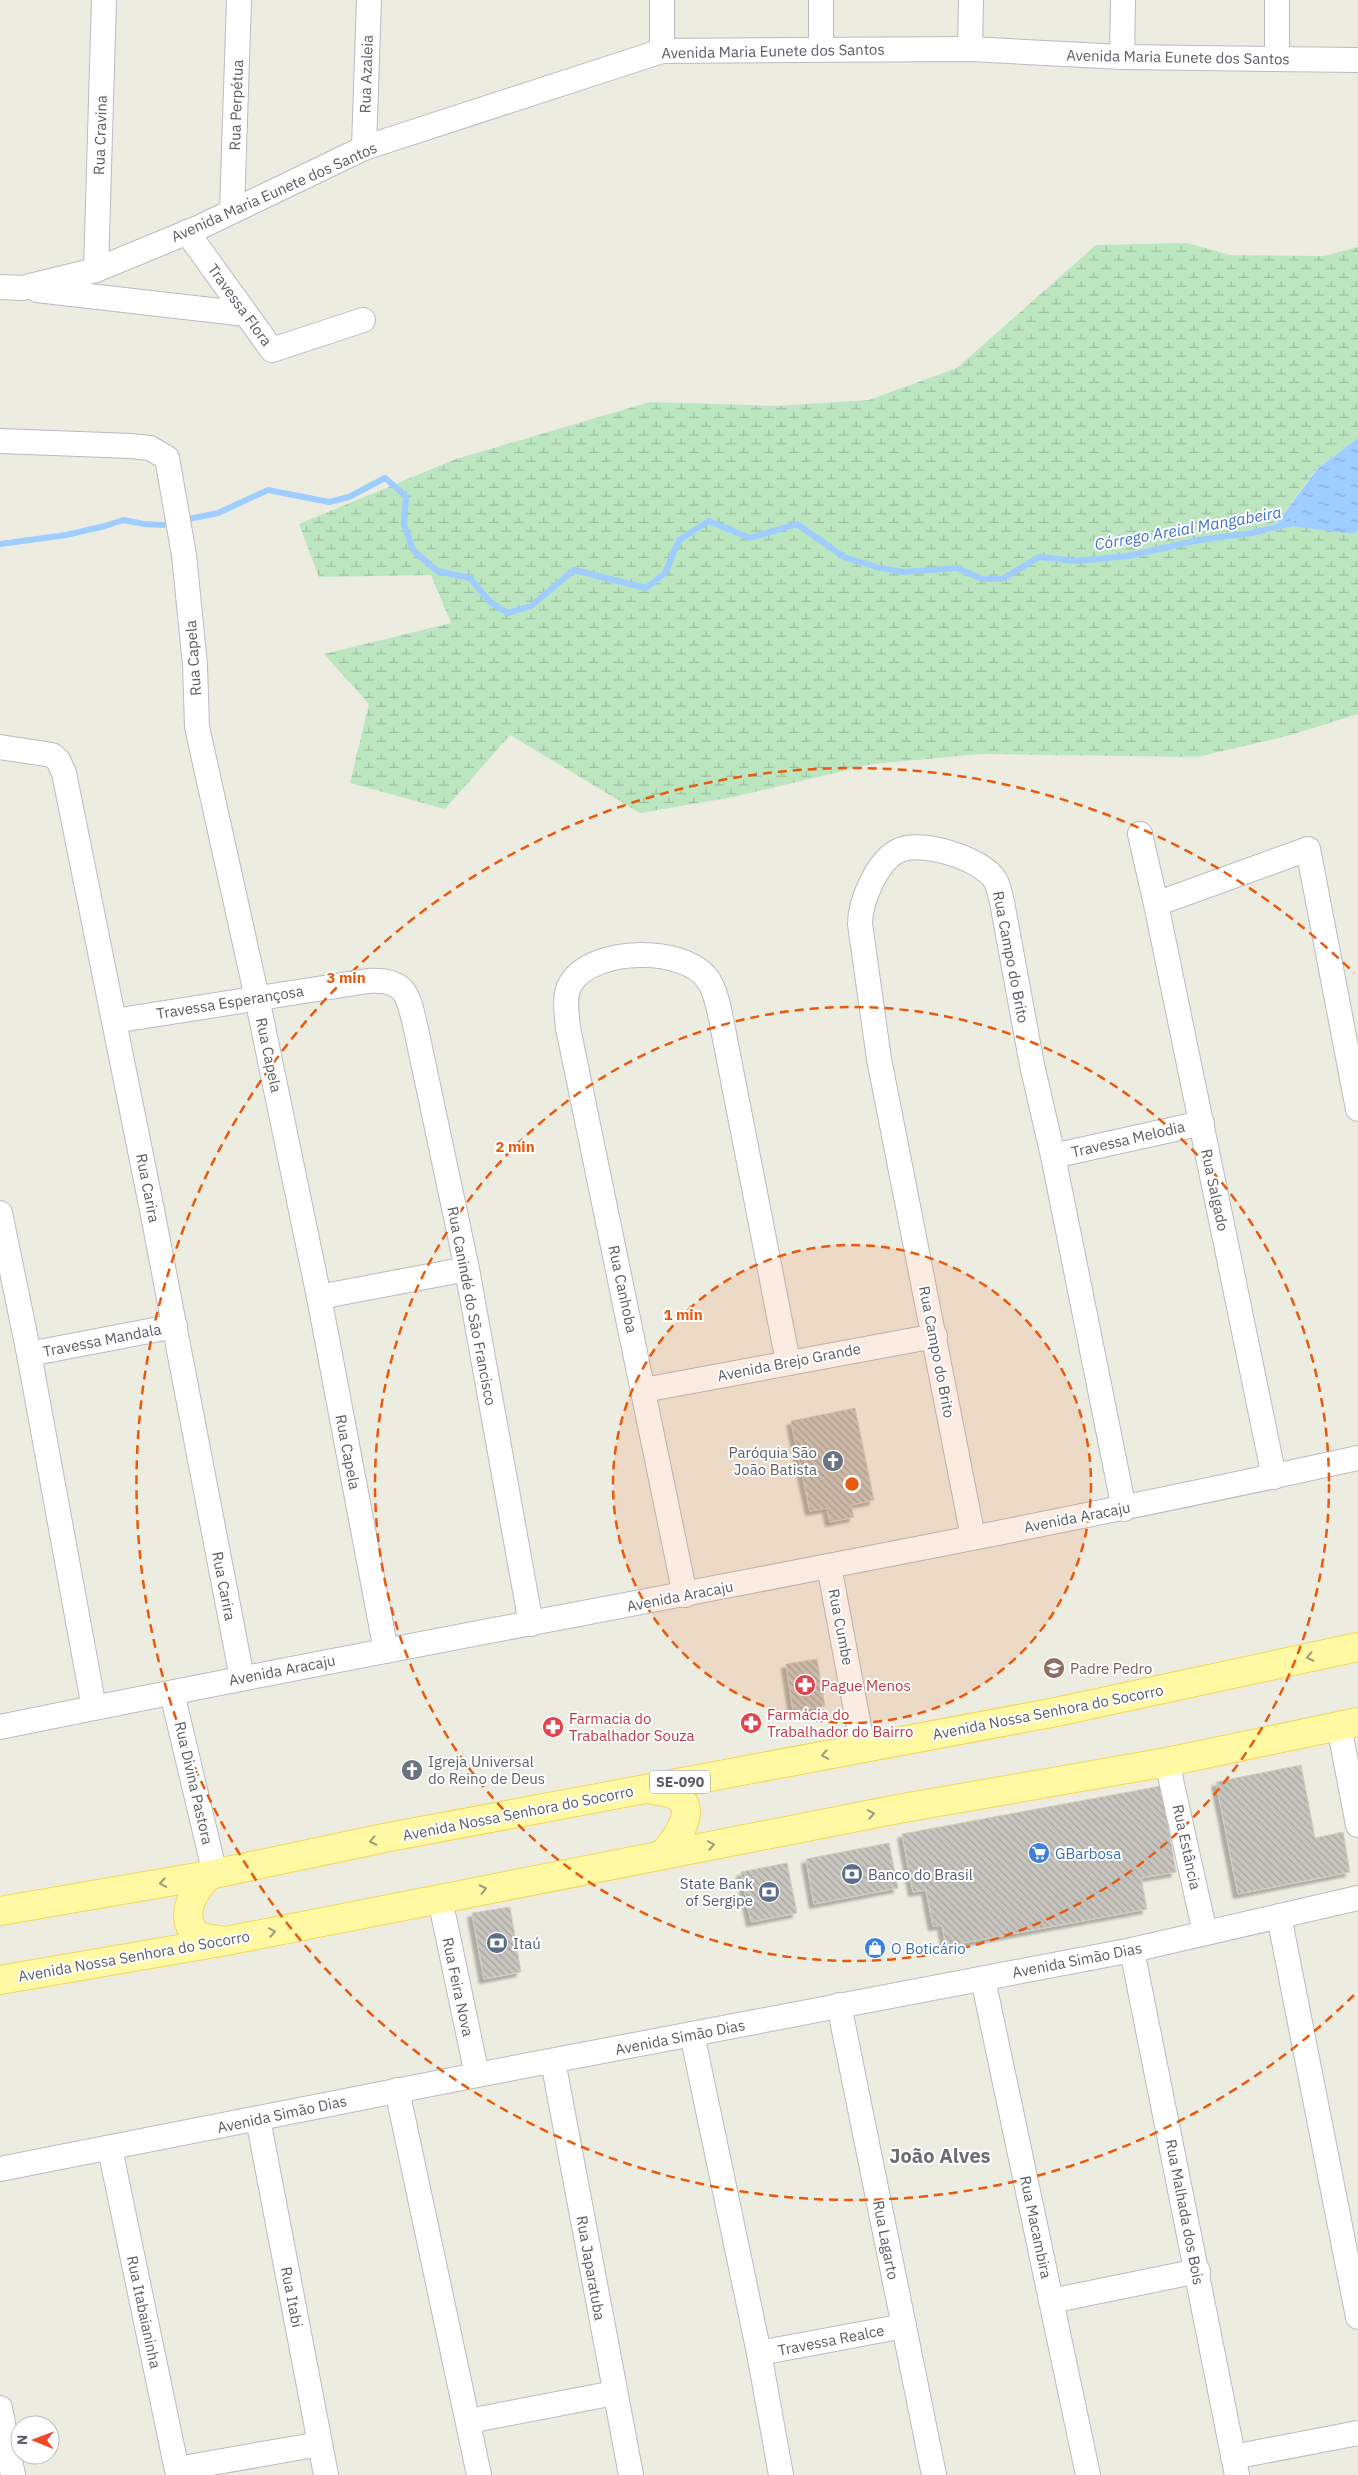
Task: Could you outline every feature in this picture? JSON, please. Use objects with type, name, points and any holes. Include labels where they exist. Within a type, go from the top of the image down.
[{"type":"main road","name":"Avenida Nossa Senhora do Socorro","points":[[0,1911],[212,1875],[384,1838],[1051,1713],[1358,1647]]},
{"type":"main road","name":"Avenida Nossa Senhora do Socorro","points":[[0,1980],[226,1941],[908,1807],[1167,1762],[1349,1724]]},
{"type":"main road","points":[[646,1789],[674,1795],[681,1800],[684,1806],[684,1824],[662,1855]]},
{"type":"main road","points":[[212,1875],[192,1896],[191,1925],[193,1931],[199,1935],[226,1941]]},
{"type":"street","name":"Rua Cravina","points":[[96,270],[104,0]]},
{"type":"street","name":"Rua Perpétua","points":[[232,210],[239,0]]},
{"type":"street","name":"Rua Azaleia","points":[[364,148],[369,0]]},
{"type":"street","points":[[662,0],[662,51]]},
{"type":"street","points":[[821,0],[821,49]]},
{"type":"street","points":[[970,49],[971,0]]},
{"type":"street","points":[[1122,57],[1123,0]]},
{"type":"street","points":[[1277,0],[1277,58]]},
{"type":"street","name":"Avenida Maria Eunete dos Santos","points":[[11,288],[96,270],[187,232],[364,148],[662,51],[970,49],[1122,57],[1358,60]]},
{"type":"street","name":"Travessa Flora","points":[[187,232],[272,350],[363,320]]},
{"type":"street","name":"Avenida Maria Eunete dos Santos","points":[[11,288],[246,314]]},
{"type":"street","name":"Rua Capela","points":[[0,442],[131,446],[150,448],[168,458],[184,554],[194,665],[197,727],[257,998],[319,1297],[386,1651]]},
{"type":"street","name":"Rua Carira","points":[[0,747],[46,753],[58,760],[71,802],[175,1326],[242,1678]]},
{"type":"street","name":"Rua Salgado","points":[[1140,834],[1202,1123],[1274,1477]]},
{"type":"street","name":"Rua Campo do Brito","points":[[973,1537],[879,1059],[860,924],[861,909],[868,890],[883,865],[900,849],[924,848],[950,853],[981,867],[995,880],[1002,902],[1032,1065],[1054,1156],[1124,1509]]},
{"type":"street","points":[[1156,904],[1308,849],[1357,1101]]},
{"type":"street","name":"Rua Canhoba","points":[[685,1595],[644,1390],[573,1057],[566,1010],[570,983],[583,970],[615,957],[641,956],[677,960],[697,970],[709,981],[723,1029],[788,1362]]},
{"type":"street","name":"Travessa Esperançosa","points":[[114,1020],[368,981],[392,982],[404,990]]},
{"type":"street","name":"Rua Canindé do São Francisco","points":[[404,990],[416,1029],[467,1269],[531,1624]]},
{"type":"street","name":"Travessa Melodia","points":[[1054,1156],[1202,1123]]},
{"type":"street","points":[[0,1213],[29,1354],[94,1708]]},
{"type":"street","points":[[319,1297],[467,1269]]},
{"type":"street","name":"Travessa Mandala","points":[[29,1354],[175,1326]]},
{"type":"street","name":"Avenida Brejo Grande","points":[[644,1390],[934,1336]]},
{"type":"street","name":"Avenida Aracaju","points":[[0,1727],[242,1678],[685,1595],[973,1537],[1124,1509],[1358,1458]]},
{"type":"street","name":"Rua Cumbe","points":[[829,1566],[863,1748]]},
{"type":"street","name":"Rua Divina Pastora","points":[[172,1693],[212,1875]]},
{"type":"street","points":[[1349,1724],[1358,1825]]},
{"type":"street","name":"Rua Estância","points":[[1167,1762],[1204,1933]]},
{"type":"street","name":"Avenida Simão Dias","points":[[0,2169],[110,2149],[477,2074],[1132,1950],[1358,1898]]},
{"type":"street","name":"Rua Feira Nova","points":[[440,1899],[477,2074]]},
{"type":"street","points":[[1279,1916],[1351,2240],[1358,2317]]},
{"type":"street","name":"Rua Malhada dos Bois","points":[[1132,1950],[1198,2271],[1235,2466]]},
{"type":"street","name":"Rua Macambira","points":[[983,1979],[1088,2475]]},
{"type":"street","name":"Rua Lagarto","points":[[839,2005],[934,2475]]},
{"type":"street","points":[[692,2034],[759,2353],[781,2475]]},
{"type":"street","name":"Rua Japaratuba","points":[[553,2061],[614,2393],[631,2475]]},
{"type":"street","points":[[397,2090],[479,2475]]},
{"type":"street","name":"Rua Itabi","points":[[258,2119],[326,2475]]},
{"type":"street","name":"Rua Itabaianinha","points":[[110,2149],[177,2472]]},
{"type":"street","points":[[1051,2301],[1198,2271]]},
{"type":"street","name":"Travessa Realce","points":[[759,2353],[904,2326]]},
{"type":"street","points":[[469,2421],[614,2393]]},
{"type":"street","points":[[0,2408],[3,2437],[13,2475]]},
{"type":"street","points":[[1235,2466],[1358,2433]]},
{"type":"street","points":[[177,2472],[320,2444]]},
{"type":"green space","points":[[1187,243],[1230,255],[1324,256],[1358,247],[1358,438],[1317,468],[1276,523],[1352,534],[1358,531],[1358,714],[1287,736],[1197,757],[981,754],[872,764],[734,797],[640,813],[510,735],[445,809],[350,783],[369,704],[324,654],[451,623],[431,575],[319,577],[299,524],[456,459],[650,402],[777,406],[869,400],[957,368],[1096,245]]},
{"type":"water","points":[[1358,438],[1358,531],[1352,534],[1276,524],[1318,468]]},
{"type":"building","name":"Paróquia São João Batista","points":[[855,1408],[874,1500],[851,1505],[854,1517],[830,1522],[827,1508],[810,1511],[791,1421]]},
{"type":"building","name":"Pague Menos","points":[[817,1659],[825,1706],[793,1711],[786,1664]]},
{"type":"building","points":[[1301,1765],[1315,1838],[1343,1832],[1350,1872],[1238,1894],[1216,1782]]},
{"type":"building","name":"GBarbosa","points":[[1161,1786],[1176,1872],[1141,1878],[1147,1909],[946,1946],[942,1925],[933,1926],[926,1890],[913,1892],[902,1834]]},
{"type":"building","name":"Banco do Brasil","points":[[889,1843],[898,1888],[814,1904],[806,1859]]},
{"type":"building","name":"State Bank of Sergipe","points":[[787,1863],[797,1913],[751,1922],[741,1872]]},
{"type":"building","name":"Itaú","points":[[510,1907],[521,1972],[484,1979],[472,1913]]},
{"type":"waterway","name":"Córrego Areial Mangabeira","points":[[189,519],[218,513],[268,490],[329,502],[349,497],[385,478],[406,496],[404,524],[413,550],[437,571],[470,578],[490,602],[508,613],[531,606],[574,570],[646,588],[665,573],[679,540],[709,521],[750,538],[797,524],[844,557],[880,568],[904,572],[957,568],[982,579],[1002,579],[1039,557],[1076,561],[1128,556],[1199,540],[1252,533],[1292,523]]},
{"type":"waterway","name":"Córrego Areial Mangabeira","points":[[0,544],[66,535],[123,520],[163,525]]},
{"type":"place","name":"Paróquia São João Batista","points":[[833,1461]]},
{"type":"place","name":"Padre Pedro","points":[[1054,1668]]},
{"type":"place","name":"Pague Menos","points":[[805,1685]]},
{"type":"place","name":"Farmácia do Trabalhador do Bairro","points":[[751,1723]]},
{"type":"place","name":"Farmacia do Trabalhador Souza","points":[[553,1727]]},
{"type":"place","name":"Igreja Universal do Reino de Deus","points":[[412,1770]]},
{"type":"place","name":"GBarbosa","points":[[1039,1853]]},
{"type":"place","name":"Banco do Brasil","points":[[852,1874]]},
{"type":"place","name":"State Bank of Sergipe","points":[[769,1892]]},
{"type":"place","name":"Itaú","points":[[497,1943]]},
{"type":"place","name":"O Boticário","points":[[875,1948]]},
{"type":"district","name":"João Alves","points":[[940,2155]]}]
